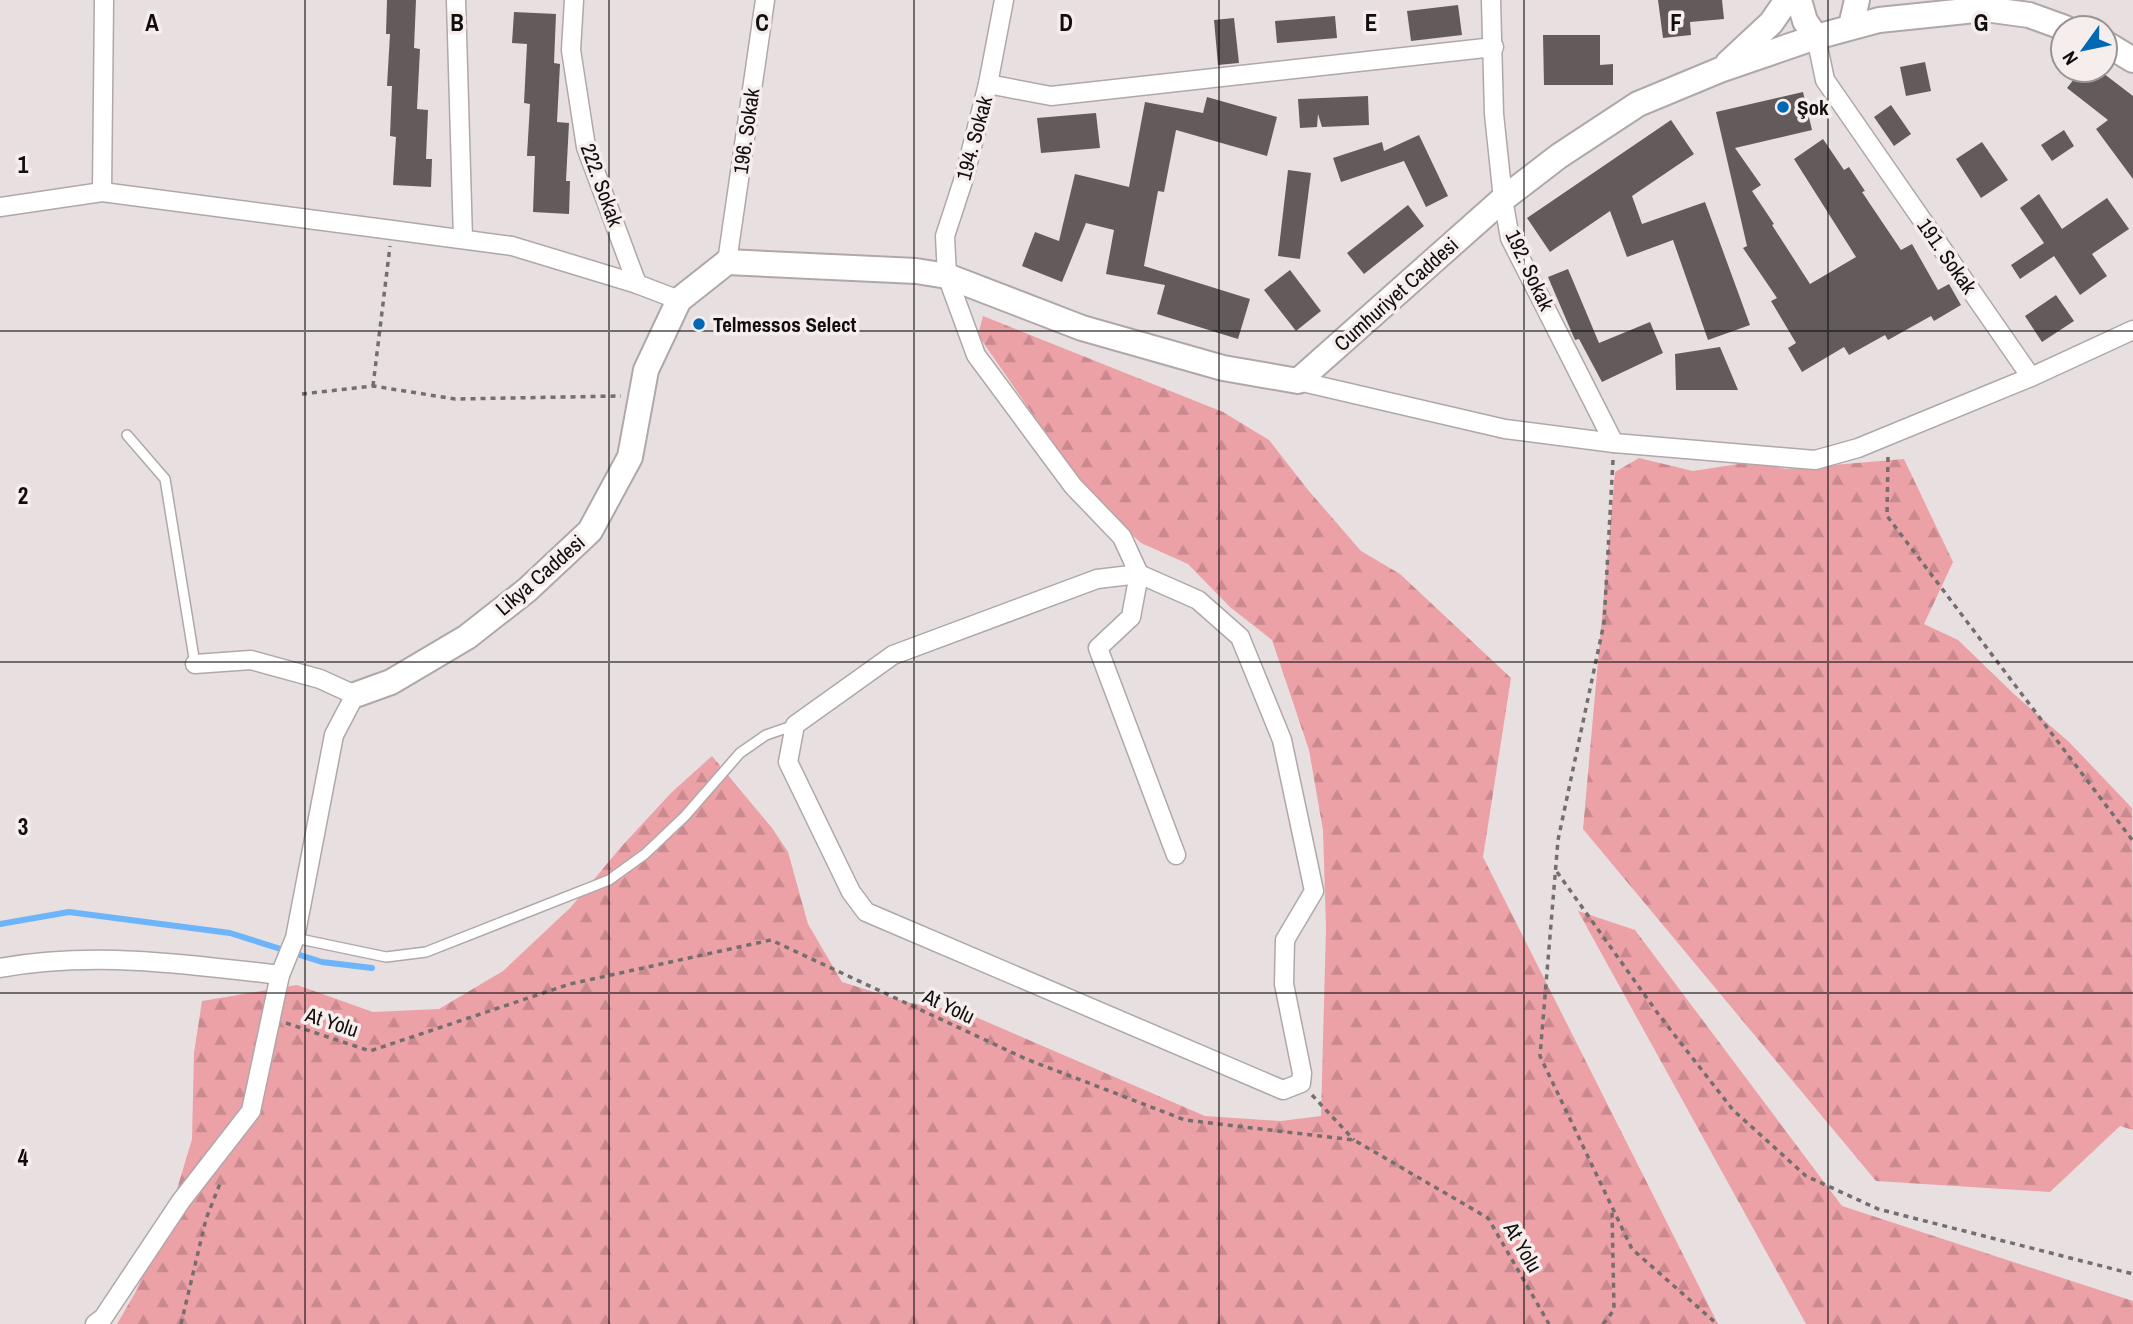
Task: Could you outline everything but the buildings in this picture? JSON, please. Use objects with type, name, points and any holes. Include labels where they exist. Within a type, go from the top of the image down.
[{"type":"street","points":[[102,191],[104,0]]},
{"type":"street","points":[[456,0],[463,239]]},
{"type":"street","name":"222. Sokak","points":[[574,0],[571,50],[586,147],[637,284]]},
{"type":"street","name":"196. Sokak","points":[[727,262],[765,0]]},
{"type":"street","name":"194. Sokak","points":[[1004,0],[988,83],[964,178],[944,236],[947,275],[976,355],[1073,486],[1122,537],[1139,574]]},
{"type":"street","name":"192. Sokak","points":[[1491,0],[1494,114],[1510,238],[1614,443]]},
{"type":"street","points":[[1720,71],[1770,23],[1787,0]]},
{"type":"street","points":[[1799,0],[1805,21],[1815,37]]},
{"type":"street","points":[[1851,26],[1857,0]]},
{"type":"street","name":"Cumhuriyet Caddesi","points":[[1297,381],[1503,198],[1559,156],[1638,104],[1815,37],[1879,20],[1976,4],[2034,7],[2049,17]]},
{"type":"street","name":"191. Sokak","points":[[1815,37],[1825,80],[2031,377]]},
{"type":"street","points":[[988,83],[1051,96],[1494,47]]},
{"type":"street","points":[[0,207],[102,191],[463,239],[512,246],[637,284],[679,300]]},
{"type":"street","points":[[727,262],[916,271],[947,275],[1082,328],[1223,368],[1297,381],[1505,429],[1614,443],[1815,460],[1858,448],[2031,377],[2133,330]]},
{"type":"street","name":"Likya Caddesi","points":[[355,695],[391,682],[467,637],[527,590],[590,531],[630,457],[646,370],[679,300],[727,262]]},
{"type":"street","points":[[1139,574],[1131,617],[1098,649],[1176,855]]},
{"type":"street","points":[[1139,574],[1198,600],[1240,637],[1282,740],[1314,891],[1285,940],[1284,984],[1302,1073],[1301,1083],[1283,1090],[866,912],[851,892],[788,762],[794,726],[893,655],[1097,579],[1139,574]]},
{"type":"street","points":[[95,1324],[103,1318],[181,1201],[251,1111],[283,970],[294,942],[334,735],[355,695],[320,680],[251,660],[194,664]]},
{"type":"street","points":[[0,968],[82,959],[283,970]]},
{"type":"lane","points":[[127,435],[165,479],[194,664]]},
{"type":"lane","points":[[294,942],[386,957],[426,952],[609,880],[645,854],[685,816],[740,753],[766,735],[794,726]]},
{"type":"path","points":[[373,386],[392,230]]},
{"type":"path","points":[[302,394],[373,386],[455,399],[641,396]]},
{"type":"path","points":[[1889,435],[1887,516],[2133,841]]},
{"type":"path","points":[[1614,443],[1604,623],[1558,840],[1540,1056],[1632,1249],[1717,1324]]},
{"type":"path","points":[[1555,871],[1659,1015],[1733,1110],[1806,1176],[1878,1209],[2133,1274]]},
{"type":"path","name":"At Yolu","points":[[271,1018],[370,1051],[570,984],[771,940],[1026,1059],[1185,1120],[1354,1140],[1488,1217],[1549,1324]]},
{"type":"path","points":[[1301,1083],[1354,1140]]},
{"type":"path","points":[[181,1324],[206,1219],[226,1171]]},
{"type":"path","points":[[1603,1324],[1614,1310],[1612,1209]]},
{"type":"green space","points":[[983,316],[1223,412],[1269,440],[1361,551],[1400,574],[1511,678],[1483,857],[1718,1324],[117,1324],[135,1293],[166,1226],[192,1139],[194,1053],[202,1001],[297,985],[373,1012],[439,1009],[503,971],[571,907],[671,793],[712,756],[772,828],[788,852],[808,924],[842,982],[906,1002],[964,1012],[1205,1116],[1281,1121],[1321,1116],[1326,928],[1323,830],[1309,750],[1272,640],[1230,607],[1188,564],[1141,543],[1090,497],[978,335]]},
{"type":"green space","points":[[1639,458],[1693,471],[1751,462],[1786,469],[1904,459],[1953,562],[1924,624],[1958,640],[2069,742],[2132,808],[2133,1130],[2120,1126],[2050,1192],[1876,1181],[1583,829],[1615,472]]},
{"type":"green space","points":[[1578,911],[1635,930],[1842,1206],[2133,1301],[2133,1324],[1806,1324]]},
{"type":"waterway","points":[[0,924],[69,912],[230,933],[322,962],[372,968]]},
{"type":"place","name":"Şok","points":[[1783,107]]},
{"type":"place","name":"Telmessos Select","points":[[699,324]]}]
